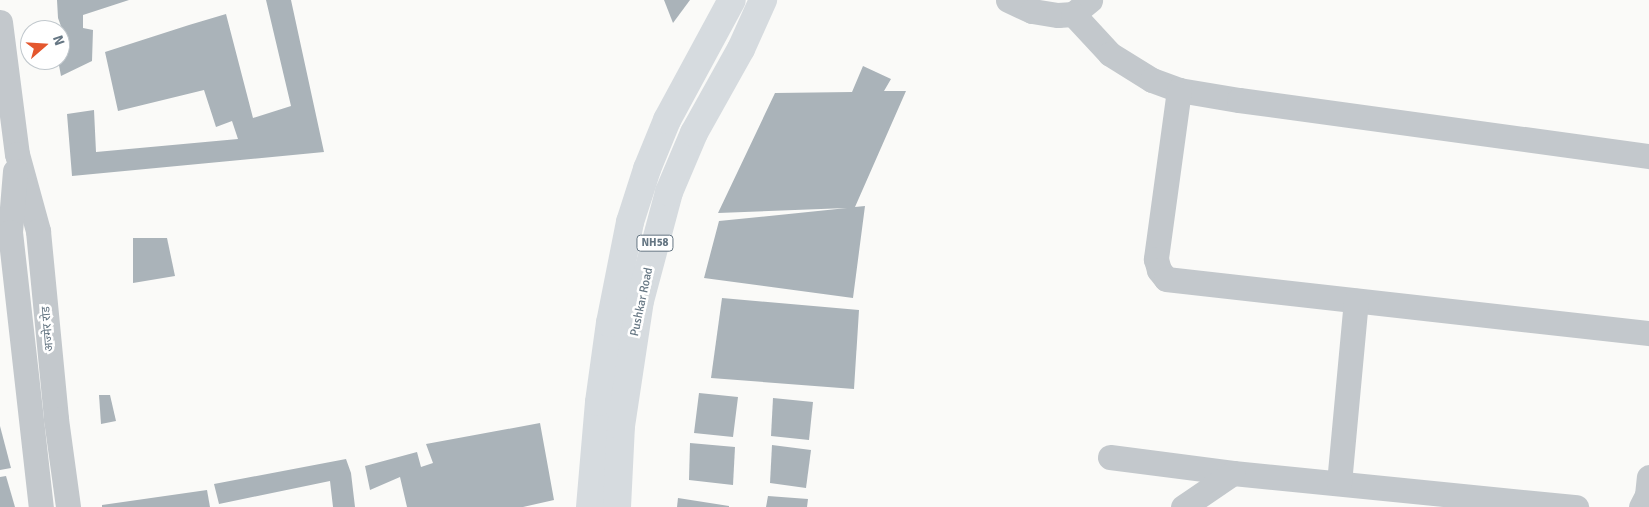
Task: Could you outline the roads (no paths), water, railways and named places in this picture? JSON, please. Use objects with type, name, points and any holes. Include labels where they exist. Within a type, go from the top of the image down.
[{"type":"highway","name":"Pushkar Road","points":[[590,507],[599,402],[610,323],[630,222],[647,169],[667,120],[732,0]]},
{"type":"highway","name":"Pushkar Road","points":[[617,507],[621,426],[640,302],[669,192],[694,133],[741,48],[763,0]]},
{"type":"street","points":[[1008,0],[1032,11],[1058,15],[1082,7],[1110,54],[1152,80],[1178,90],[1649,156]]},
{"type":"street","name":"अज्मेर रोड","points":[[0,22],[2,52],[17,154],[38,231],[56,419],[68,507]]},
{"type":"street","points":[[1178,90],[1156,259],[1159,270],[1166,279],[1649,333]]},
{"type":"street","name":"अज्मेर रोड","points":[[17,154],[10,232],[41,507]]},
{"type":"street","points":[[1339,483],[1356,301]]},
{"type":"street","points":[[1110,457],[1233,473],[1576,507]]},
{"type":"street","points":[[1183,507],[1233,473]]},
{"type":"street","points":[[1641,507],[1647,495],[1649,477]]}]
